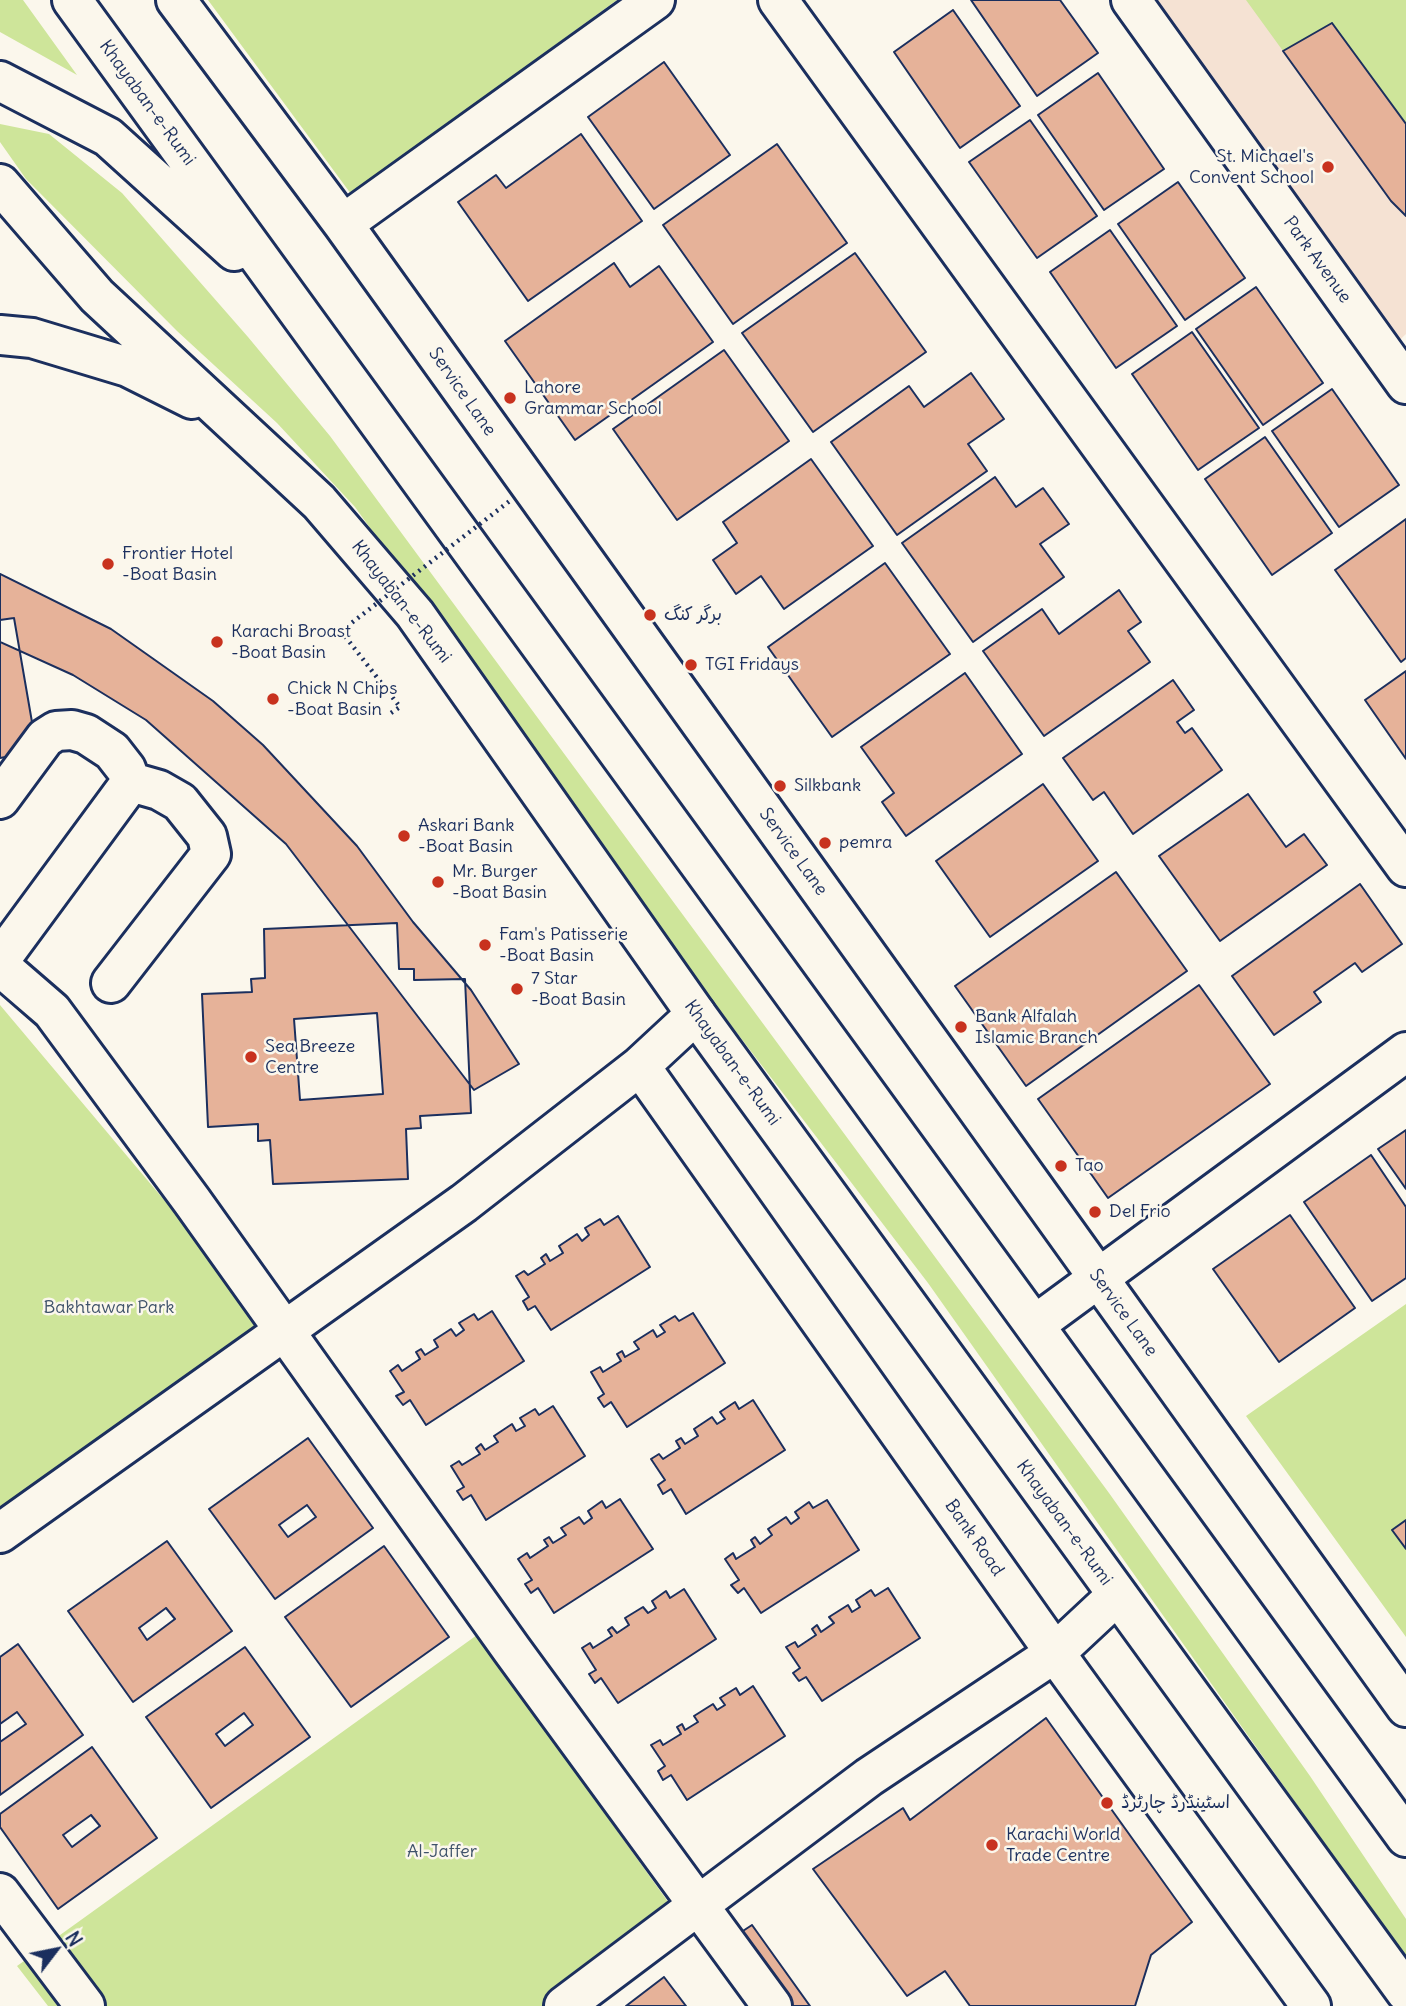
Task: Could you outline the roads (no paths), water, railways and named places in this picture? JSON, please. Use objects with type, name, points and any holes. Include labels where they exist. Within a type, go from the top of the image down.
[{"type":"street","name":"Khayaban-e-Rumi","points":[[72,0],[1406,1837]]},
{"type":"street","name":"Service Lane","points":[[176,0],[343,224],[1406,1707]]},
{"type":"street","points":[[343,224],[655,0]]},
{"type":"street","points":[[778,0],[1406,867]]},
{"type":"street","name":"Park Avenue","points":[[1130,0],[1399,357]]},
{"type":"street","points":[[0,81],[108,137],[293,305]]},
{"type":"street","name":"Khayaban-e-Rumi","points":[[0,184],[97,296],[237,422],[319,502],[415,614],[696,1014],[1406,1992]]},
{"type":"street","points":[[0,335],[32,338],[128,367],[237,422]]},
{"type":"street","points":[[0,799],[45,738],[56,731],[72,730],[86,734],[112,751],[127,769],[131,782]]},
{"type":"street","points":[[0,960],[131,782]]},
{"type":"street","points":[[111,984],[211,854],[207,836],[180,802],[159,790],[131,782]]},
{"type":"street","points":[[0,966],[52,1011],[772,2006]]},
{"type":"street","points":[[0,1533],[464,1203],[640,1066],[696,1014]]},
{"type":"street","points":[[1036,1324],[1406,1052]]},
{"type":"street","name":"Bank Road","points":[[640,1066],[1055,1653],[1311,2006]]},
{"type":"street","points":[[564,2006],[869,1777],[1055,1653],[1116,1595]]},
{"type":"street","points":[[0,1893],[85,2006]]},
{"type":"place","name":"St. Michael's Convent School","points":[[1328,167]]},
{"type":"place","name":"Lahore Grammar School","points":[[510,398]]},
{"type":"place","name":"Frontier Hotel -Boat Basin","points":[[108,564]]},
{"type":"place","name":"برگر کنگ","points":[[650,615]]},
{"type":"place","name":"Karachi Broast -Boat Basin","points":[[217,642]]},
{"type":"place","name":"TGI Fridays","points":[[691,665]]},
{"type":"place","name":"Chick N Chips -Boat Basin","points":[[273,699]]},
{"type":"place","name":"Silkbank","points":[[780,786]]},
{"type":"place","name":"Askari Bank -Boat Basin","points":[[404,836]]},
{"type":"place","name":"pemra","points":[[825,843]]},
{"type":"place","name":"Mr. Burger -Boat Basin","points":[[438,882]]},
{"type":"place","name":"Fam's Patisserie -Boat Basin","points":[[485,945]]},
{"type":"place","name":"7 Star -Boat Basin","points":[[517,989]]},
{"type":"place","name":"Bank Alfalah Islamic Branch","points":[[961,1027]]},
{"type":"place","name":"Sea Breeze Centre","points":[[251,1057]]},
{"type":"place","name":"Tao","points":[[1061,1166]]},
{"type":"place","name":"Del Frio","points":[[1095,1212]]},
{"type":"place","name":"اسٹینڈرڈ چارٹرڈ","points":[[1107,1803]]},
{"type":"place","name":"Karachi World Trade Centre","points":[[992,1845]]},
{"type":"park label","name":"Bakhtawar Park","points":[[109,1308]]},
{"type":"park label","name":"Al-Jaffer","points":[[442,1852]]}]
